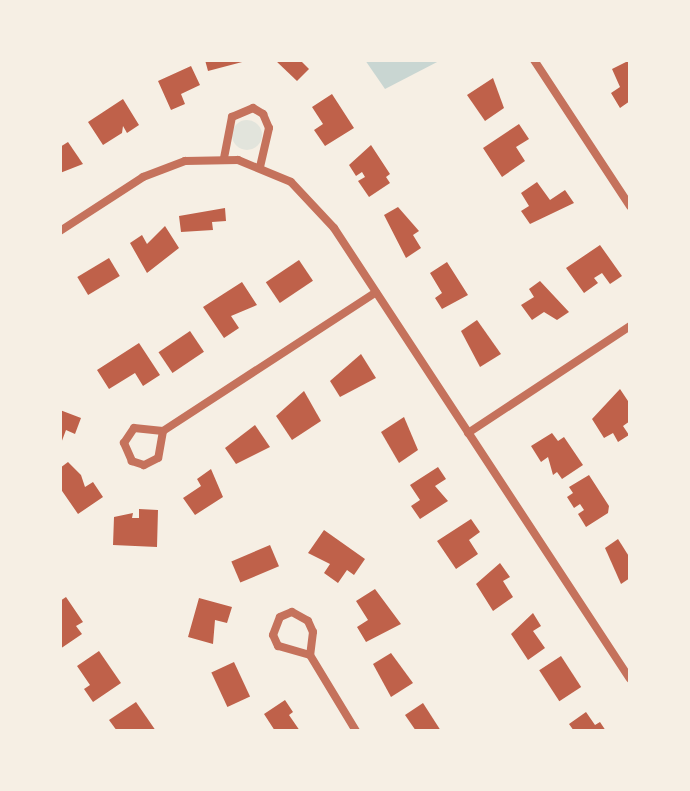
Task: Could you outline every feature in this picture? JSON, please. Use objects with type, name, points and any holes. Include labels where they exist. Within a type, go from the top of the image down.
[{"type":"street","points":[[534,60],[630,206]]},
{"type":"street","points":[[224,158],[232,117],[253,108],[263,114],[269,128],[260,166]]},
{"type":"street","points":[[60,231],[161,169],[224,158],[260,166],[291,182],[323,213],[630,679]]},
{"type":"street","points":[[163,431],[158,458],[144,465],[132,461],[124,443],[130,432],[140,426],[163,431],[376,292]]},
{"type":"street","points":[[468,433],[630,326]]},
{"type":"street","points":[[310,655],[278,646],[274,628],[280,617],[292,612],[308,621],[313,632],[310,655],[356,731]]},
{"type":"shaded area","points":[[365,60],[441,60],[385,89]]},
{"type":"shaded area","points":[[247,120],[257,125],[262,135],[257,145],[247,150],[237,145],[232,135],[237,125]]},
{"type":"building","points":[[205,60],[246,60],[246,61],[208,71]]},
{"type":"building","points":[[275,60],[300,60],[309,69],[297,81]]},
{"type":"building","points":[[630,60],[630,101],[620,108],[611,93],[620,87],[612,69]]},
{"type":"building","points":[[191,66],[200,85],[181,94],[185,104],[171,110],[158,81]]},
{"type":"building","points":[[493,78],[504,108],[485,121],[467,95]]},
{"type":"building","points":[[332,94],[354,128],[325,146],[314,130],[323,124],[312,107]]},
{"type":"building","points":[[123,99],[139,125],[127,133],[123,126],[122,133],[103,145],[88,122]]},
{"type":"building","points":[[519,124],[529,139],[516,147],[525,161],[502,177],[483,148]]},
{"type":"building","points":[[68,142],[83,164],[60,173],[60,147]]},
{"type":"building","points":[[371,145],[390,174],[386,177],[390,183],[369,197],[358,181],[365,177],[362,172],[356,176],[349,165]]},
{"type":"building","points":[[537,182],[550,200],[565,190],[574,203],[530,224],[521,211],[529,206],[521,193]]},
{"type":"building","points":[[398,207],[419,231],[413,235],[421,248],[406,258],[384,215]]},
{"type":"building","points":[[225,208],[226,221],[212,222],[213,230],[181,232],[179,216]]},
{"type":"building","points":[[165,226],[179,248],[147,273],[130,243],[142,235],[147,244]]},
{"type":"building","points":[[600,245],[622,276],[610,284],[602,273],[594,278],[598,283],[584,293],[566,268]]},
{"type":"building","points":[[109,258],[120,276],[88,295],[77,277]]},
{"type":"building","points":[[299,260],[313,281],[280,303],[266,282]]},
{"type":"building","points":[[447,262],[468,295],[442,309],[435,298],[442,293],[430,273]]},
{"type":"building","points":[[540,281],[569,312],[557,320],[544,312],[532,320],[521,305],[534,297],[529,289]]},
{"type":"building","points":[[242,282],[257,305],[231,316],[239,328],[224,338],[203,307]]},
{"type":"building","points":[[477,320],[501,354],[480,367],[461,331]]},
{"type":"building","points":[[190,331],[204,352],[172,373],[158,352]]},
{"type":"building","points":[[139,343],[160,375],[143,386],[135,373],[109,389],[97,370]]},
{"type":"building","points":[[361,354],[376,378],[340,397],[330,381]]},
{"type":"building","points":[[620,389],[630,404],[630,421],[623,426],[629,435],[618,442],[613,433],[604,438],[592,419]]},
{"type":"building","points":[[304,391],[321,421],[292,440],[276,416]]},
{"type":"building","points":[[60,410],[81,418],[75,434],[66,430],[60,446]]},
{"type":"building","points":[[404,417],[418,450],[399,463],[381,432]]},
{"type":"building","points":[[255,425],[270,447],[236,464],[225,448]]},
{"type":"building","points":[[552,433],[558,441],[564,437],[583,465],[562,479],[557,472],[553,475],[548,457],[541,462],[531,446]]},
{"type":"building","points":[[68,462],[81,475],[85,487],[93,482],[103,497],[78,514],[60,488],[60,468]]},
{"type":"building","points":[[438,467],[446,479],[435,486],[448,501],[420,519],[411,506],[420,500],[410,485]]},
{"type":"building","points":[[211,469],[223,497],[195,515],[183,498],[201,486],[197,479]]},
{"type":"building","points":[[589,475],[609,506],[608,513],[586,527],[578,514],[584,510],[580,504],[574,508],[567,497],[573,493],[569,487]]},
{"type":"building","points":[[139,509],[158,510],[157,547],[113,545],[114,517],[133,513],[132,518],[139,518]]},
{"type":"building","points":[[471,519],[480,532],[469,540],[478,554],[456,569],[437,541]]},
{"type":"building","points":[[324,530],[365,559],[354,575],[347,570],[338,583],[324,573],[330,564],[308,553]]},
{"type":"building","points":[[618,539],[630,558],[630,578],[621,584],[605,548]]},
{"type":"building","points":[[270,545],[279,566],[240,583],[231,561]]},
{"type":"building","points":[[500,563],[510,577],[503,581],[513,597],[493,611],[476,584]]},
{"type":"building","points":[[375,589],[401,624],[366,642],[357,627],[368,620],[356,601]]},
{"type":"building","points":[[66,597],[83,622],[76,626],[82,634],[60,649],[60,601]]},
{"type":"building","points":[[199,598],[232,607],[227,623],[215,620],[213,644],[188,637]]},
{"type":"building","points":[[533,613],[541,626],[533,631],[545,648],[528,660],[511,634]]},
{"type":"building","points":[[99,651],[121,683],[93,702],[84,689],[90,685],[77,666]]},
{"type":"building","points":[[391,653],[413,683],[391,697],[373,664]]},
{"type":"building","points":[[561,656],[581,687],[559,701],[539,670]]},
{"type":"building","points":[[234,662],[250,696],[227,707],[211,673]]},
{"type":"building","points":[[285,700],[293,712],[289,715],[300,731],[275,731],[264,714]]},
{"type":"building","points":[[136,702],[156,731],[117,731],[109,720]]},
{"type":"building","points":[[423,703],[441,731],[416,731],[405,715]]},
{"type":"building","points":[[586,712],[595,725],[600,722],[606,731],[574,731],[569,724]]}]
